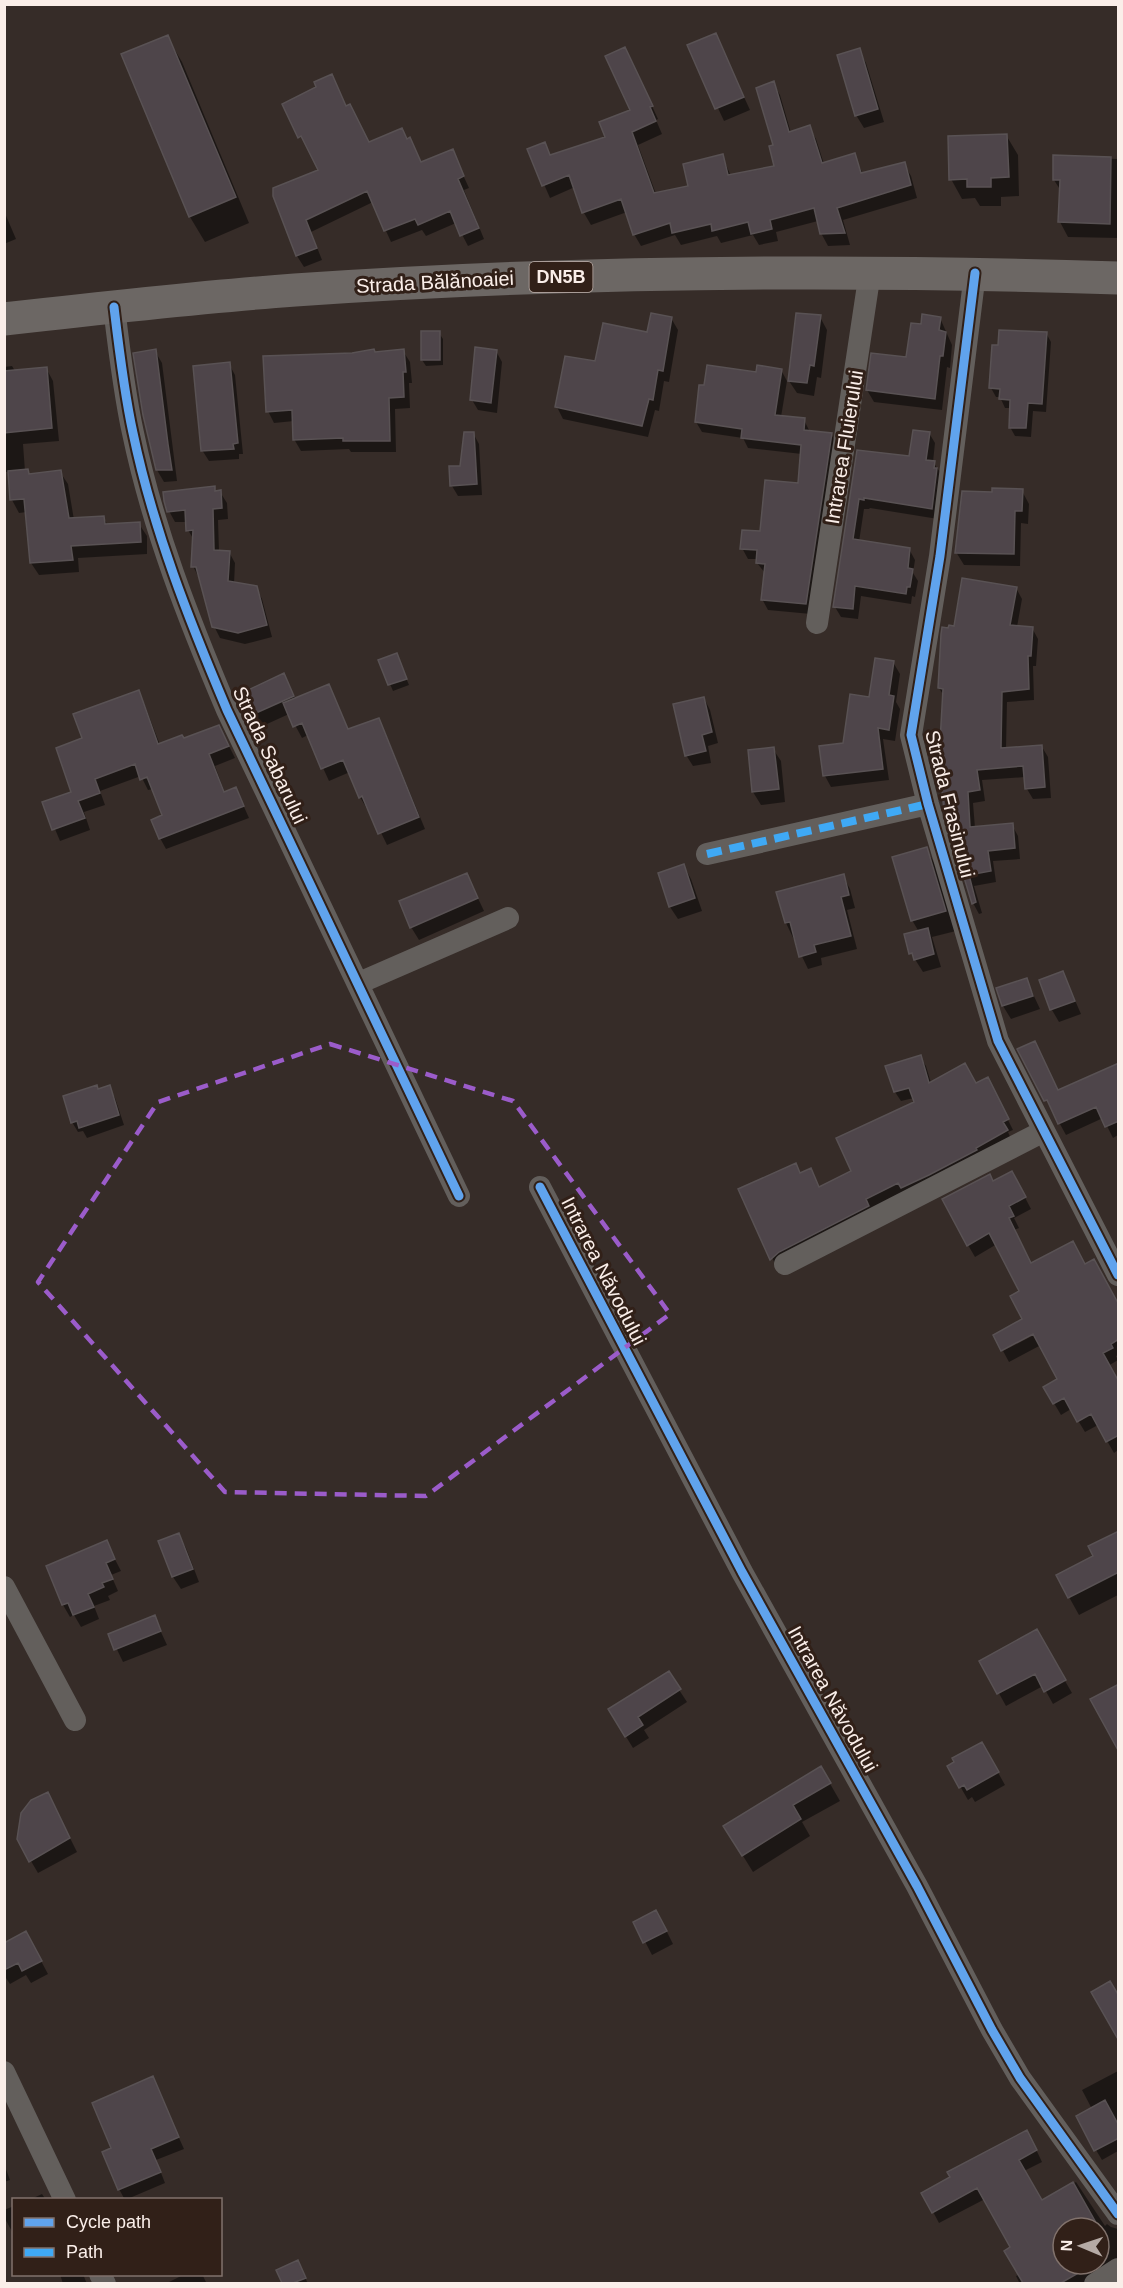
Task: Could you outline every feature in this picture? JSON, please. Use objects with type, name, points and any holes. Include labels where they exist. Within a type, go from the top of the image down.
[{"type":"main road","name":"Strada Bălănoaiei","points":[[4,319],[292,290],[442,281],[637,275],[870,272],[1119,278]]},
{"type":"street","name":"Intrarea Fluierului","points":[[817,623],[870,272]]},
{"type":"street","name":"Strada Frasinului","points":[[975,273],[940,556],[912,726],[914,747],[928,804],[998,1041],[1119,1275]]},
{"type":"street","name":"Strada Sabarului","points":[[114,307],[132,432],[175,581],[227,710],[459,1196]]},
{"type":"street","points":[[707,854],[928,804]]},
{"type":"street","points":[[359,983],[508,918]]},
{"type":"street","points":[[785,1264],[1044,1131]]},
{"type":"street","name":"Intrarea Năvodului","points":[[540,1187],[742,1572],[917,1886],[992,2030],[1020,2078],[1119,2214]]},
{"type":"street","points":[[4,1587],[75,1720]]},
{"type":"street","points":[[4,2072],[65,2198]]},
{"type":"street","points":[[1095,2283],[1119,2269]]},
{"type":"highlighted area","points":[[330,1044],[513,1101],[670,1314],[426,1496],[225,1492],[38,1282],[158,1102]]},
{"type":"building","points":[[716,33],[744,97],[715,109],[687,45]]},
{"type":"building","points":[[168,35],[236,197],[189,217],[121,54]]},
{"type":"building","points":[[625,47],[653,106],[650,107],[656,121],[632,132],[654,193],[688,186],[683,164],[723,154],[728,175],[774,166],[769,146],[773,145],[756,88],[774,81],[789,132],[810,125],[822,163],[855,153],[861,173],[905,162],[911,185],[837,208],[845,233],[820,234],[814,208],[770,220],[772,229],[751,234],[748,222],[712,231],[711,224],[672,233],[670,223],[633,235],[621,199],[582,213],[569,175],[542,186],[527,149],[545,142],[550,155],[605,137],[599,122],[630,110],[605,56]]},
{"type":"building","points":[[860,48],[878,109],[855,116],[837,55]]},
{"type":"building","points":[[332,74],[346,106],[350,104],[369,142],[402,128],[407,139],[410,137],[421,162],[453,149],[464,176],[458,179],[479,228],[460,236],[450,211],[418,225],[415,219],[384,231],[367,191],[306,220],[317,248],[296,256],[273,196],[273,188],[318,170],[301,136],[298,138],[282,104],[316,87],[314,82]]},
{"type":"building","points":[[1007,134],[1009,177],[991,178],[991,187],[967,187],[967,179],[949,180],[948,136]]},
{"type":"building","points":[[1053,155],[1111,157],[1110,224],[1058,222],[1060,180],[1053,180]]},
{"type":"building","points":[[651,313],[672,317],[663,371],[658,370],[653,400],[649,399],[642,426],[555,407],[565,356],[595,361],[603,323],[647,332]]},
{"type":"building","points":[[796,313],[821,315],[814,366],[810,365],[807,383],[788,381]]},
{"type":"building","points":[[922,314],[941,317],[939,330],[946,332],[943,356],[940,356],[935,399],[866,390],[871,353],[906,357],[911,323],[921,324]]},
{"type":"building","points":[[999,330],[1047,332],[1042,404],[1028,403],[1026,428],[1009,428],[1010,400],[999,399],[1000,389],[989,388],[992,345],[998,345]]},
{"type":"building","points":[[421,331],[440,331],[440,360],[421,360]]},
{"type":"building","points":[[475,347],[497,350],[491,403],[470,400]]},
{"type":"building","points":[[156,349],[172,470],[156,470],[143,415],[133,353]]},
{"type":"building","points":[[374,349],[375,352],[404,349],[406,372],[403,372],[404,397],[389,398],[390,441],[343,441],[343,438],[293,440],[292,410],[266,412],[263,356],[352,353]]},
{"type":"building","points":[[230,362],[238,443],[233,444],[234,449],[201,451],[193,366]]},
{"type":"building","points":[[707,365],[756,372],[757,365],[782,369],[775,415],[805,418],[804,430],[832,433],[806,604],[761,600],[765,564],[756,563],[757,550],[740,549],[742,530],[760,531],[765,480],[798,483],[801,445],[741,438],[742,429],[695,422],[699,385],[704,385]]},
{"type":"building","points":[[47,367],[52,428],[4,433],[4,371]]},
{"type":"building","points":[[913,430],[930,432],[926,460],[935,461],[934,468],[937,468],[932,509],[859,499],[853,539],[910,548],[908,568],[913,569],[910,587],[907,587],[906,594],[855,586],[853,609],[833,607],[857,450],[909,456]]},
{"type":"building","points":[[464,432],[474,432],[477,484],[450,486],[449,466],[460,466]]},
{"type":"building","points":[[28,469],[29,474],[61,470],[69,518],[104,516],[105,524],[140,522],[141,542],[71,546],[73,560],[30,563],[24,499],[10,500],[8,471]]},
{"type":"building","points":[[215,486],[215,491],[221,490],[222,508],[213,509],[214,550],[230,551],[228,581],[257,586],[267,625],[238,633],[212,627],[196,567],[191,567],[193,530],[186,531],[185,510],[167,512],[164,501],[163,492]]},
{"type":"building","points":[[992,488],[1023,489],[1022,511],[1015,511],[1014,554],[955,553],[962,491],[992,492]]},
{"type":"building","points":[[962,578],[1017,587],[1010,625],[1033,627],[1031,656],[1028,656],[1029,689],[1002,692],[1001,748],[1042,745],[1045,787],[1025,789],[1023,766],[977,770],[980,790],[968,792],[970,827],[1013,823],[1015,848],[988,851],[991,871],[969,875],[976,902],[972,904],[944,811],[939,760],[943,689],[938,688],[941,634],[942,627],[954,626]]},
{"type":"building","points":[[397,653],[407,679],[388,685],[378,660]]},
{"type":"building","points":[[875,658],[894,661],[889,695],[894,696],[889,730],[878,728],[883,769],[823,776],[819,746],[843,743],[850,694],[869,697]]},
{"type":"building","points":[[284,673],[294,696],[247,717],[238,697]]},
{"type":"building","points":[[329,684],[348,729],[379,718],[419,817],[378,834],[343,760],[321,769],[302,723],[293,727],[283,703]]},
{"type":"building","points":[[139,690],[158,744],[182,735],[184,738],[219,725],[229,746],[209,754],[224,792],[236,787],[244,806],[159,839],[151,820],[162,815],[147,777],[140,780],[135,764],[95,779],[100,793],[78,801],[85,818],[52,830],[42,802],[71,792],[56,748],[82,738],[73,714]]},
{"type":"building","points":[[704,697],[712,732],[702,735],[706,751],[685,756],[673,704]]},
{"type":"building","points":[[774,747],[779,789],[752,792],[748,750]]},
{"type":"building","points":[[927,847],[946,911],[911,921],[892,857]]},
{"type":"building","points":[[684,864],[695,898],[669,907],[658,873]]},
{"type":"building","points":[[467,873],[478,898],[410,928],[399,901]]},
{"type":"building","points":[[844,874],[849,895],[841,897],[851,936],[814,945],[816,952],[799,957],[790,922],[785,923],[776,892]]},
{"type":"building","points":[[928,928],[934,954],[914,960],[912,953],[909,954],[904,934]]},
{"type":"building","points":[[1063,971],[1075,1001],[1050,1010],[1039,980]]},
{"type":"building","points":[[1027,978],[1033,996],[1002,1006],[996,988]]},
{"type":"building","points":[[1035,1041],[1058,1090],[1119,1063],[1119,1121],[1105,1127],[1096,1107],[1058,1124],[1047,1100],[1044,1101],[1017,1049]]},
{"type":"building","points":[[921,1055],[929,1083],[965,1063],[976,1083],[988,1077],[1009,1119],[1003,1122],[1008,1130],[976,1148],[977,1150],[929,1175],[901,1188],[898,1183],[866,1199],[869,1206],[779,1252],[770,1260],[738,1189],[796,1163],[800,1173],[811,1168],[819,1187],[851,1171],[836,1138],[914,1102],[909,1088],[894,1092],[885,1066]]},
{"type":"building","points":[[97,1085],[98,1089],[110,1085],[119,1115],[79,1128],[77,1121],[71,1123],[63,1096]]},
{"type":"building","points":[[1012,1171],[1026,1197],[1009,1206],[1014,1216],[1009,1218],[1031,1263],[1073,1241],[1085,1264],[1094,1259],[1119,1305],[1119,1339],[1111,1344],[1113,1348],[1103,1353],[1119,1382],[1119,1435],[1106,1442],[1091,1414],[1077,1422],[1064,1398],[1053,1404],[1043,1387],[1057,1379],[1033,1334],[1001,1351],[993,1335],[1022,1319],[1010,1296],[1019,1291],[989,1233],[967,1246],[942,1199],[990,1174],[993,1181]]},
{"type":"building","points":[[1119,1531],[1119,1572],[1068,1598],[1056,1575],[1093,1556],[1088,1546]]},
{"type":"building","points":[[179,1533],[193,1569],[172,1577],[158,1541]]},
{"type":"building","points":[[107,1540],[115,1559],[106,1563],[113,1579],[102,1583],[104,1587],[88,1594],[94,1607],[73,1615],[68,1603],[62,1605],[46,1566]]},
{"type":"building","points":[[155,1615],[161,1631],[114,1650],[108,1634]]},
{"type":"building","points":[[1037,1629],[1066,1680],[1044,1692],[1035,1674],[997,1694],[979,1661]]},
{"type":"building","points":[[669,1671],[681,1689],[638,1717],[643,1725],[625,1737],[608,1709]]},
{"type":"building","points":[[1119,1684],[1119,1752],[1090,1699]]},
{"type":"building","points":[[982,1742],[999,1772],[967,1790],[964,1785],[959,1788],[947,1766],[954,1762],[952,1758]]},
{"type":"building","points":[[821,1766],[831,1783],[793,1805],[801,1819],[742,1856],[723,1826]]},
{"type":"building","points":[[48,1792],[70,1838],[29,1862],[17,1839],[21,1813],[31,1800]]},
{"type":"building","points":[[656,1910],[667,1931],[643,1943],[633,1922]]},
{"type":"building","points":[[26,1931],[42,1961],[22,1971],[18,1963],[4,1970],[4,1943]]},
{"type":"building","points":[[1110,1981],[1119,1996],[1119,2041],[1091,1992]]},
{"type":"building","points":[[153,2076],[179,2137],[151,2149],[161,2172],[118,2190],[102,2152],[111,2148],[92,2103]]},
{"type":"building","points":[[1105,2100],[1119,2126],[1119,2138],[1094,2151],[1076,2116]]},
{"type":"building","points":[[1027,2130],[1037,2150],[1019,2160],[1042,2200],[1073,2182],[1092,2216],[1051,2216],[1051,2276],[1073,2276],[1061,2283],[1023,2283],[1004,2251],[1010,2247],[977,2188],[932,2213],[921,2193],[950,2177],[947,2172]]},
{"type":"building","points":[[298,2260],[306,2278],[293,2283],[282,2283],[276,2270]]},
{"type":"marked path","points":[[707,854],[928,804]]},
{"type":"cycle path","points":[[975,273],[940,556],[911,735],[928,804],[998,1041],[1118,1275]]},
{"type":"cycle path","points":[[114,307],[127,402],[141,469],[162,539],[199,642],[227,710],[459,1196]]},
{"type":"cycle path","points":[[540,1187],[742,1572],[917,1886],[992,2030],[1020,2078],[1118,2214]]}]
